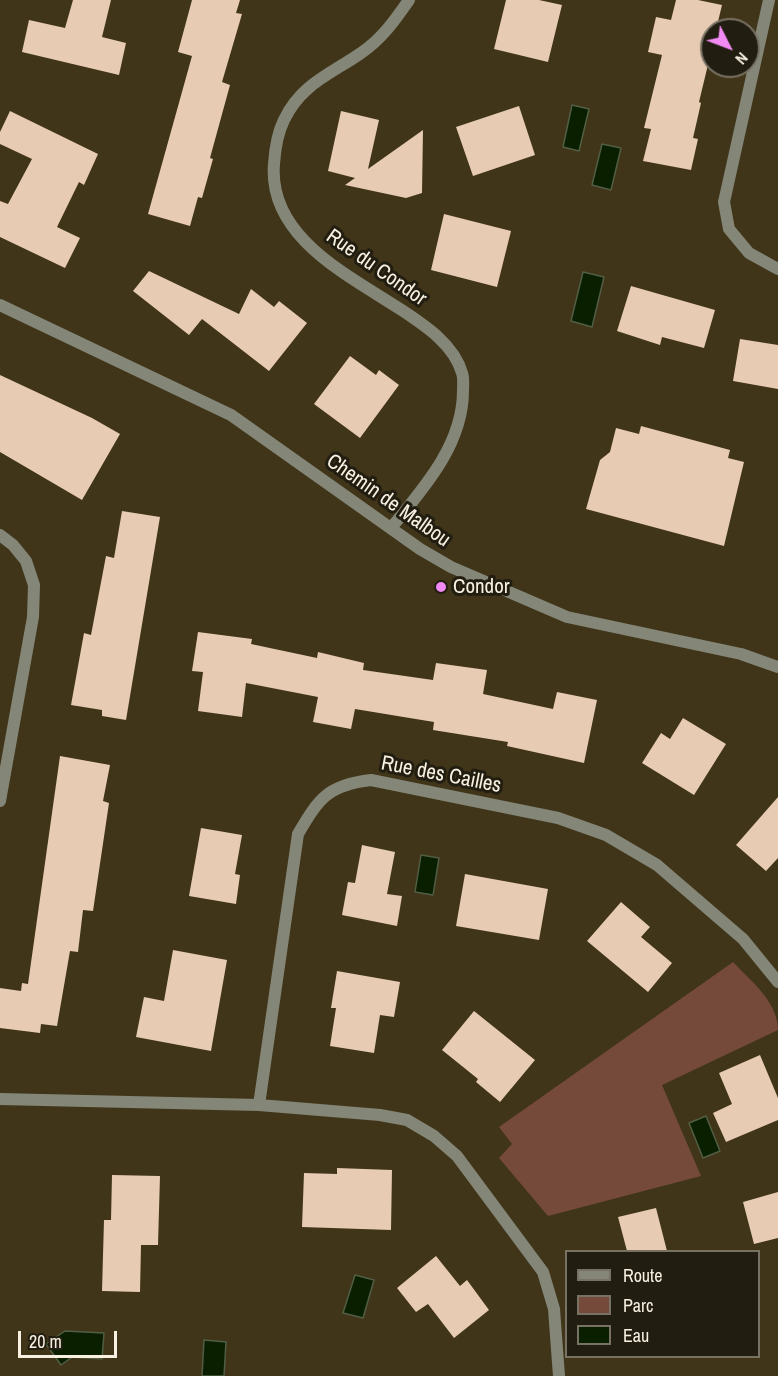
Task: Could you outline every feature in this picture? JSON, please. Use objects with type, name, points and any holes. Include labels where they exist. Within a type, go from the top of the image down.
[{"type":"street","name":"Rue du Condor","points":[[391,528],[429,482],[456,432],[463,404],[462,374],[452,351],[424,325],[325,260],[297,234],[280,209],[272,180],[275,147],[284,120],[304,91],[331,70],[361,53],[387,32],[409,0]]},
{"type":"street","points":[[769,0],[724,202],[729,229],[749,253],[778,269]]},
{"type":"street","name":"Chemin de Malbou","points":[[0,305],[231,415],[450,567],[567,618],[741,654],[778,667]]},
{"type":"street","points":[[0,536],[13,545],[26,561],[34,585],[33,617],[0,801]]},
{"type":"street","name":"Rue des Cailles","points":[[259,1105],[298,834],[314,807],[328,793],[348,783],[371,780],[406,787],[558,818],[606,835],[657,865],[743,939],[778,982]]},
{"type":"street","points":[[0,1100],[259,1105],[380,1115],[407,1120],[435,1136],[457,1156],[543,1272],[554,1309],[559,1376]]},
{"type":"green space","points":[[733,962],[769,1001],[774,1010],[778,1030],[662,1085],[701,1176],[548,1216],[499,1158],[512,1144],[499,1127]]},
{"type":"water","points":[[572,105],[589,109],[579,151],[563,147]]},
{"type":"water","points":[[602,144],[621,148],[611,190],[592,185]]},
{"type":"water","points":[[583,272],[604,277],[592,327],[571,321]]},
{"type":"water","points":[[421,855],[439,858],[433,895],[415,892]]},
{"type":"water","points":[[706,1116],[720,1151],[703,1158],[689,1123]]},
{"type":"water","points":[[355,1275],[374,1280],[363,1318],[343,1313]]},
{"type":"water","points":[[65,1331],[104,1333],[102,1359],[72,1357],[61,1365],[46,1344]]},
{"type":"water","points":[[204,1340],[226,1342],[224,1376],[202,1376]]},
{"type":"building","points":[[73,0],[111,0],[102,37],[126,43],[119,75],[22,52],[29,20],[65,28]]},
{"type":"building","points":[[192,0],[240,0],[236,13],[242,14],[222,82],[230,85],[210,158],[213,159],[202,198],[198,197],[190,226],[148,214],[192,56],[178,52]]},
{"type":"building","points":[[506,0],[539,0],[562,5],[548,62],[494,49]]},
{"type":"building","points":[[676,0],[698,0],[722,5],[719,18],[700,18],[700,78],[705,78],[693,138],[698,139],[691,170],[643,161],[651,129],[644,128],[662,55],[648,52],[656,17],[671,20]]},
{"type":"building","points":[[519,106],[535,155],[473,176],[456,127]]},
{"type":"building","points":[[10,111],[98,154],[84,185],[79,182],[57,227],[80,238],[65,268],[0,237],[0,201],[8,204],[32,159],[0,144],[0,132]]},
{"type":"building","points":[[341,111],[379,120],[368,169],[423,130],[422,193],[406,198],[345,185],[355,178],[328,171]]},
{"type":"building","points":[[444,214],[511,231],[497,287],[431,270]]},
{"type":"building","points":[[149,271],[239,314],[251,289],[274,307],[279,301],[307,323],[269,371],[202,319],[189,335],[133,291]]},
{"type":"building","points":[[631,286],[715,310],[704,348],[662,337],[660,345],[617,331]]},
{"type":"building","points":[[740,339],[778,345],[778,389],[733,381]]},
{"type":"building","points":[[350,356],[376,375],[379,370],[399,385],[360,438],[314,404]]},
{"type":"building","points":[[0,375],[92,418],[120,434],[82,500],[0,452]]},
{"type":"building","points":[[641,426],[730,450],[728,458],[744,462],[724,546],[586,509],[600,460],[610,452],[616,428],[639,434]]},
{"type":"building","points":[[122,511],[160,517],[126,720],[102,716],[102,710],[71,705],[84,633],[91,635],[106,556],[114,558]]},
{"type":"building","points":[[198,632],[252,639],[251,644],[317,658],[318,652],[364,663],[363,670],[433,680],[436,663],[487,670],[483,694],[553,709],[557,692],[597,700],[584,763],[507,746],[508,742],[433,730],[434,722],[355,709],[351,729],[313,722],[318,697],[246,683],[242,717],[198,711],[203,672],[192,671]]},
{"type":"building","points":[[683,718],[726,744],[694,795],[642,763],[661,733],[670,739]]},
{"type":"building","points":[[60,756],[110,765],[103,801],[109,803],[93,911],[83,910],[78,952],[70,951],[57,1026],[41,1024],[40,1033],[0,1028],[0,988],[21,991],[22,983],[28,984]]},
{"type":"building","points":[[778,797],[778,858],[766,871],[736,845]]},
{"type":"building","points":[[201,828],[242,835],[235,874],[240,875],[236,904],[189,896]]},
{"type":"building","points":[[362,845],[395,852],[387,894],[402,896],[397,926],[342,915],[348,882],[355,883]]},
{"type":"building","points":[[465,874],[548,889],[539,940],[456,926]]},
{"type":"building","points":[[621,902],[650,927],[641,937],[672,963],[648,992],[587,941]]},
{"type":"building","points":[[173,950],[227,960],[211,1051],[136,1037],[144,997],[164,1001]]},
{"type":"building","points":[[337,971],[400,982],[394,1017],[380,1015],[374,1053],[330,1046],[336,1008],[331,1008]]},
{"type":"building","points":[[474,1011],[535,1060],[500,1102],[476,1082],[478,1079],[442,1050]]},
{"type":"building","points":[[760,1055],[778,1098],[778,1120],[726,1142],[713,1113],[732,1104],[719,1073]]},
{"type":"building","points":[[337,1168],[392,1170],[391,1230],[302,1227],[304,1173],[337,1174]]},
{"type":"building","points":[[112,1175],[160,1176],[158,1245],[141,1245],[140,1292],[102,1291],[104,1220],[111,1220]]},
{"type":"building","points":[[778,1192],[778,1238],[754,1244],[743,1202]]},
{"type":"building","points":[[656,1208],[667,1250],[627,1250],[618,1217]]},
{"type":"building","points":[[436,1256],[460,1286],[467,1280],[489,1310],[454,1338],[428,1304],[416,1312],[397,1288]]},
{"type":"place","name":"Condor","points":[[441,587]]}]
